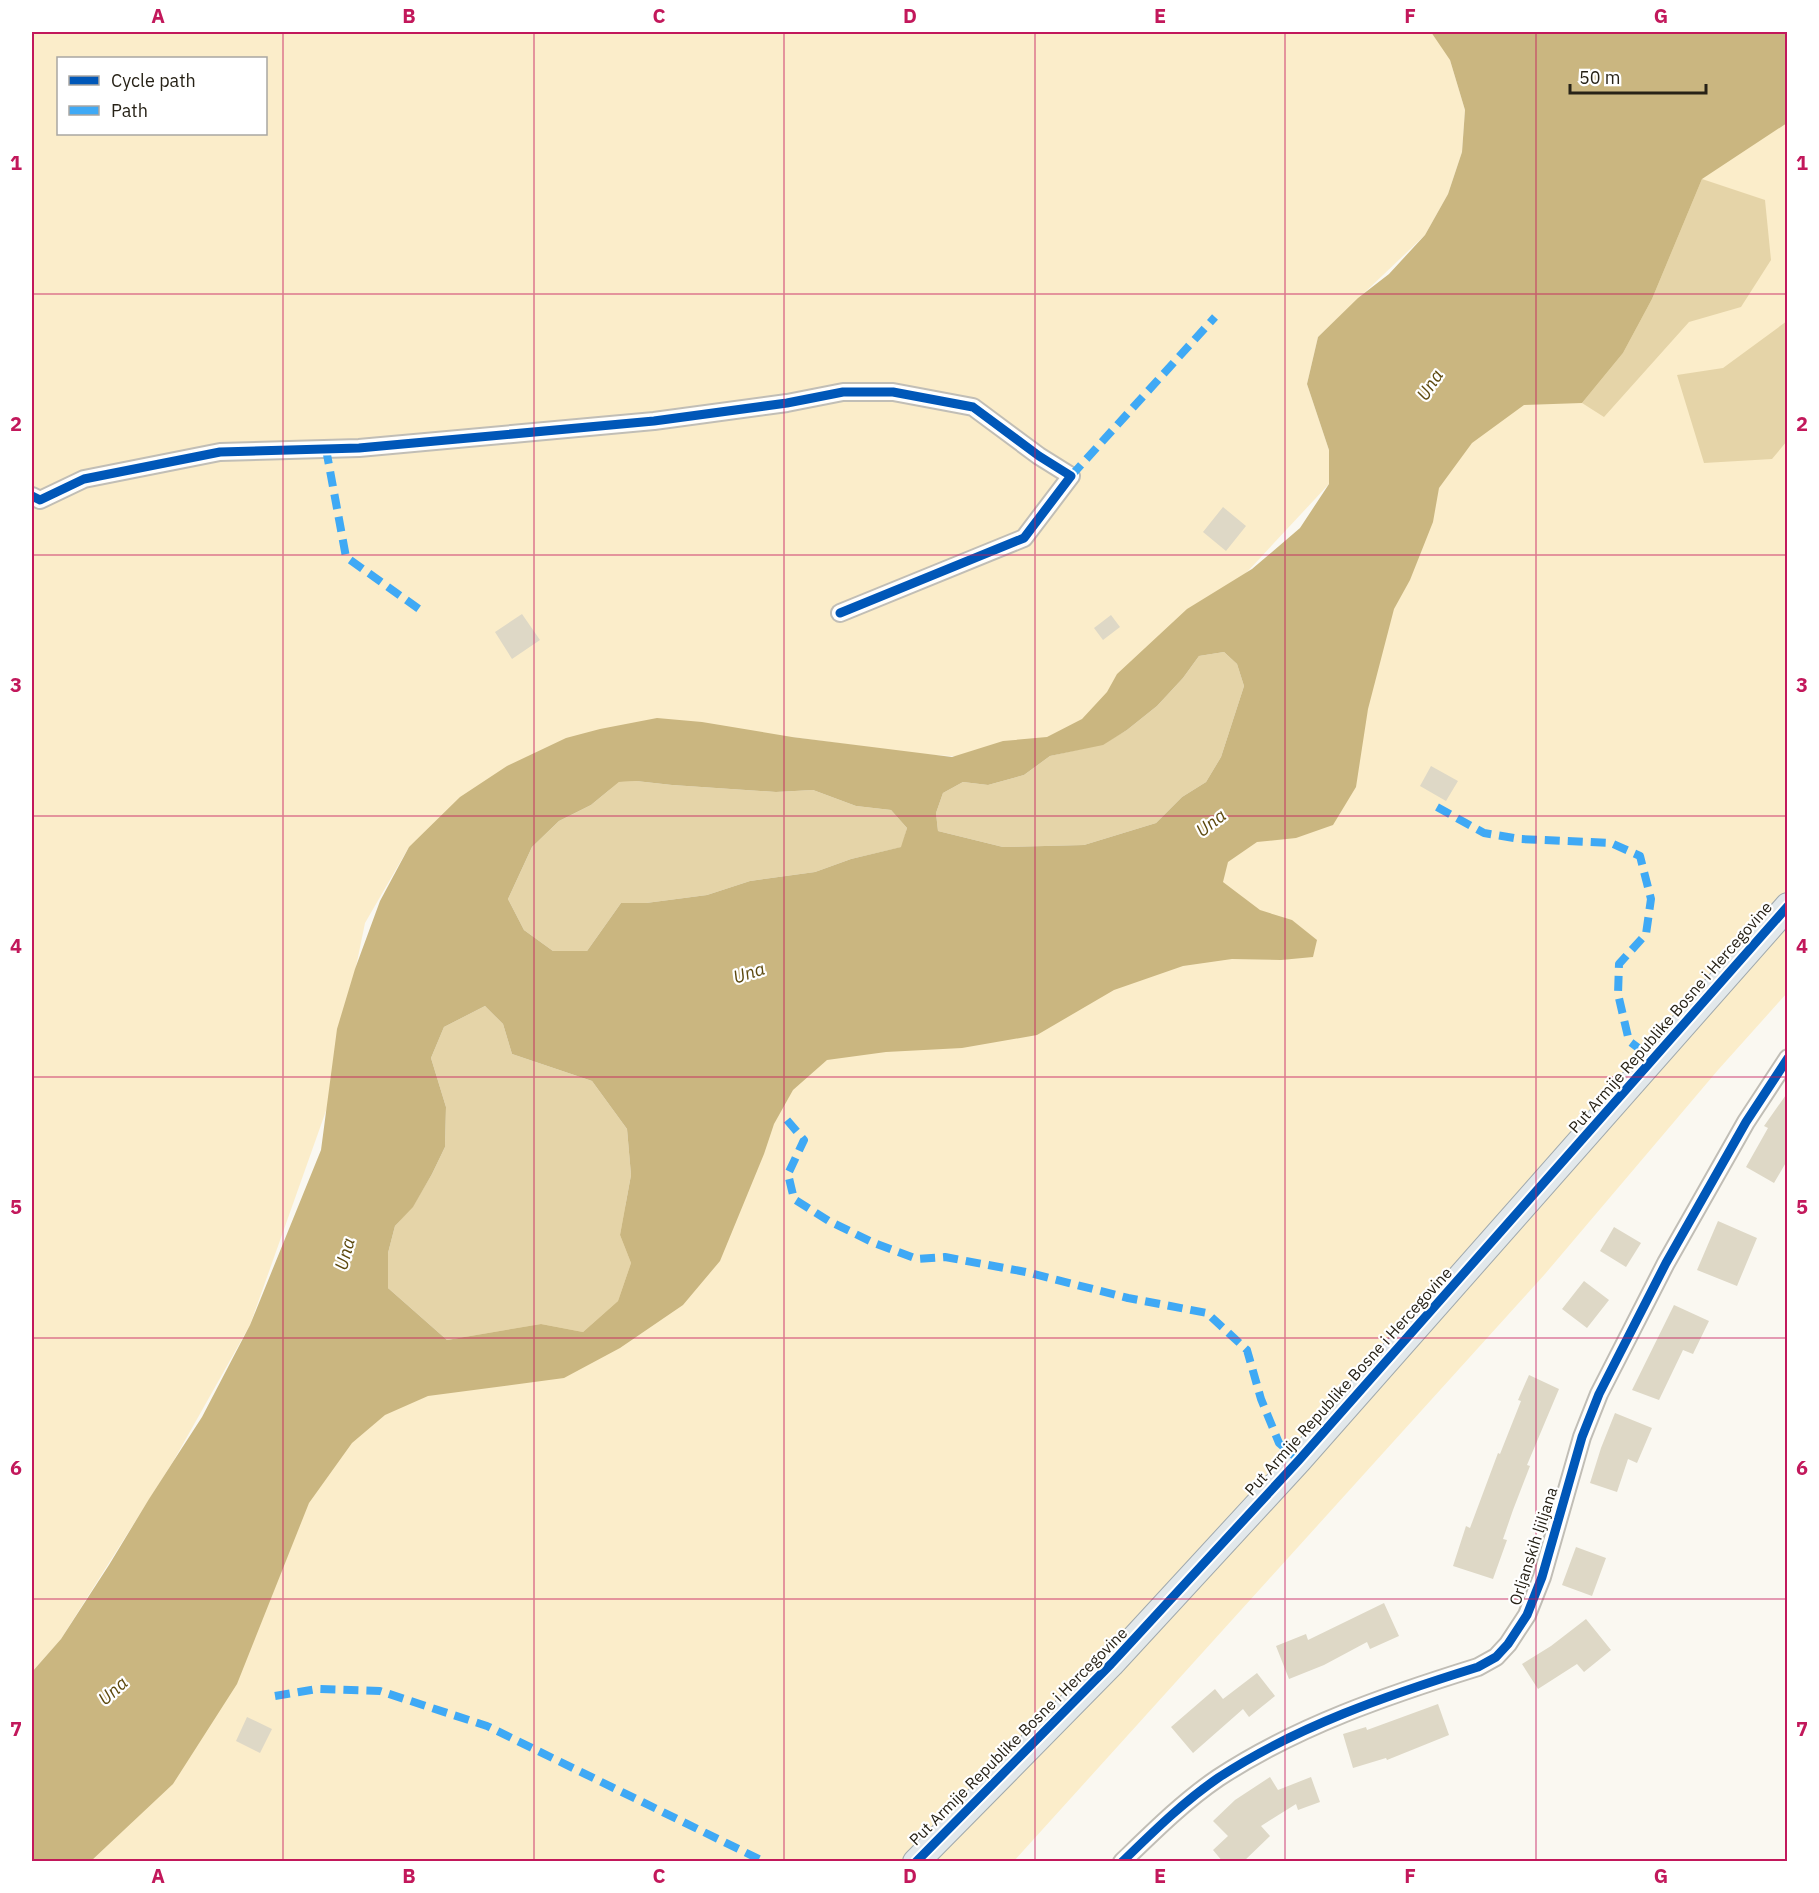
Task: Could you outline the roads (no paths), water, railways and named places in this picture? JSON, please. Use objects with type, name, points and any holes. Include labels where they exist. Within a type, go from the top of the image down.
[{"type":"main road","name":"Put Armije Republike Bosne i Hercegovine","points":[[916,1862],[1111,1665],[1299,1460],[1788,906]]},
{"type":"street","points":[[32,496],[40,500],[84,479],[220,452],[359,448],[654,421],[843,392],[893,392],[973,407],[1039,456],[1071,476],[1024,538],[840,613]]},
{"type":"street","name":"Orljanskih ljiljana","points":[[1122,1862],[1172,1814],[1217,1779],[1270,1747],[1356,1708],[1478,1667],[1496,1657],[1508,1644],[1527,1615],[1542,1577],[1582,1437],[1599,1394],[1666,1263],[1746,1122],[1787,1061]]},
{"type":"water","name":"Una","points":[[1431,32],[1787,32],[1787,123],[1702,179],[1652,299],[1623,353],[1582,403],[1524,405],[1472,443],[1439,488],[1433,522],[1410,580],[1394,609],[1368,709],[1356,787],[1333,825],[1296,838],[1257,842],[1228,862],[1223,882],[1260,910],[1292,920],[1317,940],[1313,957],[1281,960],[1232,959],[1183,966],[1114,990],[1037,1035],[962,1048],[886,1052],[827,1060],[793,1090],[774,1124],[720,1261],[683,1305],[620,1348],[564,1378],[428,1396],[385,1415],[352,1443],[309,1503],[237,1684],[173,1784],[91,1861],[32,1861],[32,1672],[61,1639],[202,1417],[250,1325],[321,1150],[337,1029],[355,969],[380,901],[409,847],[460,797],[507,766],[566,738],[657,718],[702,722],[792,737],[952,757],[1003,741],[1047,737],[1082,719],[1107,692],[1117,674],[1187,609],[1252,569],[1300,528],[1329,484],[1329,450],[1307,384],[1318,337],[1358,298],[1389,274],[1425,235],[1448,194],[1462,152],[1465,110],[1450,60]],"holes":[[[1224,652],[1237,664],[1244,686],[1221,757],[1206,782],[1182,797],[1156,823],[1084,845],[1003,847],[938,831],[936,813],[943,793],[963,782],[988,785],[1024,775],[1050,756],[1103,745],[1127,730],[1157,706],[1183,678],[1199,656]],[[636,781],[776,792],[813,790],[856,806],[891,810],[907,828],[901,847],[851,859],[815,872],[750,881],[707,895],[646,903],[621,903],[587,951],[553,951],[524,930],[508,899],[532,847],[559,821],[591,805],[619,782]],[[485,1006],[503,1024],[512,1054],[592,1081],[627,1129],[631,1175],[620,1235],[631,1263],[618,1301],[583,1332],[541,1324],[447,1340],[388,1288],[388,1253],[395,1226],[413,1207],[445,1147],[446,1107],[431,1058],[444,1027]]]}]
